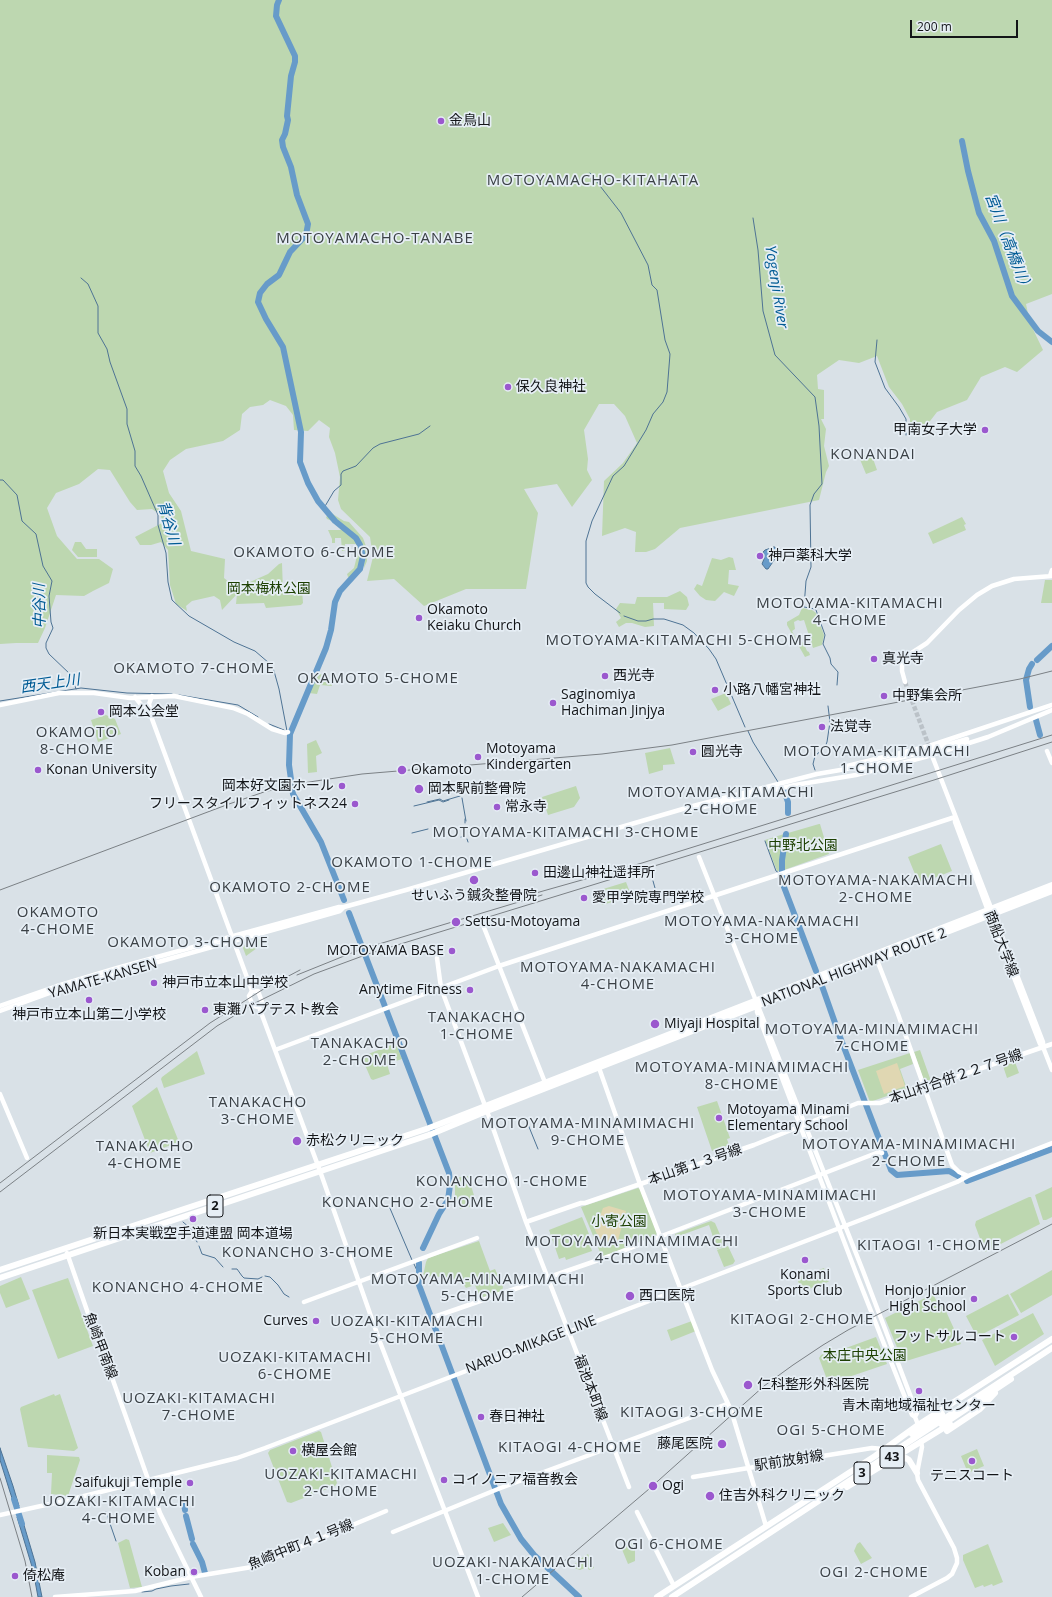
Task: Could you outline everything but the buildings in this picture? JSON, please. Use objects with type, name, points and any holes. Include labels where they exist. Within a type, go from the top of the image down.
[{"type":"highway","name":"NATIONAL HIGHWAY ROUTE 2","points":[[756,1003],[877,960],[1052,885]]},
{"type":"highway","name":"NATIONAL HIGHWAY ROUTE 2","points":[[0,1278],[66,1252],[432,1130],[991,912],[1052,891]]},
{"type":"highway","name":"NATIONAL HIGHWAY ROUTE 2","points":[[0,1270],[66,1252]]},
{"type":"highway","name":"43","points":[[657,1597],[884,1449],[918,1425],[1052,1339]]},
{"type":"highway","name":"3","points":[[663,1597],[1052,1343]]},
{"type":"highway","name":"43","points":[[678,1597],[819,1503],[1001,1386],[1052,1349]]},
{"type":"highway","name":"3","points":[[672,1597],[1052,1349]]},
{"type":"highway","points":[[844,1478],[910,1427],[992,1372],[1004,1369]]},
{"type":"highway","points":[[815,1503],[878,1470],[962,1417],[1001,1386]]},
{"type":"highway","points":[[922,1447],[980,1409],[1001,1386]]},
{"type":"highway","points":[[875,1468],[897,1459],[906,1458],[909,1460],[916,1473]]},
{"type":"street","points":[[905,682],[902,671],[904,662],[910,654],[927,643],[965,604],[982,591],[1014,579],[1051,576],[1052,570]]},
{"type":"street","points":[[0,705],[59,693],[94,693],[130,698],[174,696],[233,708],[248,714],[272,729],[285,733],[288,732]]},
{"type":"street","points":[[152,696],[149,704],[152,719],[234,939],[252,991],[249,996],[253,1006],[259,1007]]},
{"type":"street","points":[[138,697],[149,704]]},
{"type":"street","points":[[138,697],[152,719]]},
{"type":"street","points":[[817,774],[929,746],[1052,705]]},
{"type":"street","name":"YAMATE-KANSEN","points":[[687,809],[695,809],[782,788],[856,775],[988,737],[1052,710]]},
{"type":"street","name":"YAMATE-KANSEN","points":[[818,781],[853,772],[858,769],[931,753],[967,739]]},
{"type":"street","points":[[1047,751],[1052,763]]},
{"type":"street","name":"商船大学線","points":[[931,753],[955,816],[955,822],[1043,1042],[1043,1047],[1052,1070]]},
{"type":"street","name":"YAMATE-KANSEN","points":[[0,1011],[58,990],[234,939],[339,906],[344,907],[779,784],[817,774],[852,768],[858,769]]},
{"type":"street","points":[[275,1050],[499,966],[955,816]]},
{"type":"street","points":[[699,857],[756,1003],[761,1011],[842,1227],[917,1413],[915,1417],[922,1447],[916,1473],[920,1487],[954,1548],[957,1563],[952,1574],[947,1578],[911,1597]]},
{"type":"street","points":[[483,925],[546,1085]]},
{"type":"street","name":"YAMATE-KANSEN","points":[[0,1006],[111,969],[234,939]]},
{"type":"street","name":"福池本町線","points":[[437,958],[441,988],[486,1108],[526,1222],[629,1487]]},
{"type":"street","points":[[877,960],[952,1165],[959,1172],[968,1176]]},
{"type":"street","points":[[252,991],[258,992],[262,1002],[259,1007]]},
{"type":"street","points":[[259,1007],[400,1396],[478,1597]]},
{"type":"street","name":"本山村合併２２７号線","points":[[866,1103],[880,1103],[1052,1044]]},
{"type":"street","points":[[598,1065],[640,1184],[712,1370],[734,1420],[766,1526]]},
{"type":"street","points":[[0,1094],[27,1158]]},
{"type":"street","name":"本山第１３号線","points":[[526,1222],[754,1145],[803,1125],[866,1103]]},
{"type":"street","name":"NARUO-MIKAGE LINE","points":[[0,1515],[238,1458],[842,1227],[1052,1143]]},
{"type":"street","points":[[434,1317],[610,1256],[879,1152],[882,1153]]},
{"type":"street","points":[[304,1302],[419,1258],[477,1238]]},
{"type":"street","name":"魚崎甲南線","points":[[66,1252],[90,1319],[105,1353],[109,1369],[147,1480],[160,1513],[201,1597]]},
{"type":"street","points":[[393,1532],[499,1488],[727,1404]]},
{"type":"street","name":"駅前放射線","points":[[693,1477],[872,1448],[884,1449]]},
{"type":"street","name":"魚崎中町４１号線","points":[[55,1597],[135,1590],[191,1577],[252,1567],[386,1511]]},
{"type":"street","points":[[637,1512],[674,1586]]},
{"type":"green space","name":"岡本梅林公園","points":[[0,0],[1052,0],[1052,294],[1026,304],[1030,323],[1043,350],[1017,372],[1005,367],[981,377],[967,400],[937,412],[927,425],[910,433],[910,419],[902,404],[889,387],[877,356],[859,363],[839,360],[817,375],[818,389],[824,390],[824,419],[821,419],[826,429],[824,446],[829,466],[819,500],[680,528],[655,549],[646,552],[635,552],[636,532],[625,528],[602,536],[604,481],[623,463],[637,443],[625,416],[614,404],[599,404],[584,430],[588,459],[587,470],[592,480],[572,507],[557,484],[524,489],[538,513],[526,589],[466,589],[424,606],[394,579],[367,581],[373,557],[370,537],[341,509],[338,500],[340,477],[335,453],[329,437],[330,428],[319,420],[308,431],[294,430],[293,415],[286,406],[270,400],[263,405],[250,407],[242,414],[240,430],[223,441],[186,449],[170,460],[163,471],[169,493],[181,511],[191,551],[225,559],[224,578],[234,586],[238,593],[250,582],[268,574],[282,563],[283,591],[302,590],[303,603],[301,605],[266,608],[264,603],[236,604],[237,594],[222,610],[220,600],[214,596],[192,601],[186,606],[187,611],[176,604],[170,585],[168,550],[161,542],[151,545],[140,545],[135,537],[162,523],[161,515],[152,509],[137,510],[130,502],[110,470],[98,469],[79,484],[56,493],[47,508],[57,536],[77,559],[99,559],[113,569],[109,583],[84,596],[56,595],[45,628],[38,643],[0,644]]},
{"type":"green space","points":[[871,453],[877,470],[866,474],[859,457]]},
{"type":"green space","points":[[331,513],[344,521],[349,522],[363,538],[367,549],[367,561],[364,568],[365,551],[363,549],[357,570],[352,577],[348,577],[347,574],[354,568],[356,560],[356,544],[345,544],[345,551],[342,551],[341,538],[335,538],[335,543],[332,543],[328,530],[341,530],[335,522],[327,519],[326,517]]},
{"type":"green space","points":[[962,517],[966,524],[964,525],[966,530],[933,544],[928,533]]},
{"type":"green space","points":[[75,542],[81,542],[86,549],[97,549],[97,557],[78,557],[72,550]]},
{"type":"green space","points":[[729,557],[733,558],[736,570],[729,570],[728,584],[739,586],[734,596],[724,592],[715,601],[706,600],[694,589],[697,584],[702,586],[712,558],[721,560]]},
{"type":"green space","points":[[1045,580],[1052,580],[1052,603],[1041,603]]},
{"type":"green space","points":[[680,591],[687,597],[689,605],[686,610],[664,609],[664,603],[653,603],[654,626],[645,627],[632,623],[626,623],[619,627],[616,622],[621,618],[616,609],[620,603],[635,604],[637,597],[667,597]]},
{"type":"green space","points":[[802,608],[812,610],[816,613],[824,635],[822,645],[813,648],[804,620],[794,622],[795,629],[792,631],[799,644],[803,642],[810,655],[805,657],[787,625],[787,622],[799,615]]},
{"type":"green space","points":[[317,674],[328,675],[332,686],[320,685],[317,694],[309,693]]},
{"type":"green space","points":[[726,693],[731,704],[718,711],[711,699]]},
{"type":"green space","points":[[106,715],[115,719],[121,734],[98,742],[91,720]]},
{"type":"green space","points":[[316,740],[322,753],[316,756],[317,772],[308,773],[307,744]]},
{"type":"green space","points":[[670,748],[675,764],[663,765],[663,770],[649,774],[645,753]]},
{"type":"green space","points":[[576,786],[580,798],[574,807],[548,815],[542,797]]},
{"type":"green space","name":"中野北公園","points":[[820,824],[829,854],[784,870],[788,833]]},
{"type":"green space","name":"中野北公園","points":[[784,834],[781,871],[777,871],[765,840]]},
{"type":"green space","points":[[941,844],[952,871],[919,884],[908,857]]},
{"type":"green space","points":[[626,882],[631,895],[630,897],[602,905],[597,892]]},
{"type":"green space","points":[[262,938],[264,943],[246,956],[243,948],[246,943]]},
{"type":"green space","points":[[396,1044],[402,1059],[387,1064],[390,1074],[373,1080],[371,1079],[362,1058],[363,1056]]},
{"type":"green space","points":[[920,1050],[931,1081],[925,1084],[914,1052]]},
{"type":"green space","points":[[197,1051],[205,1074],[164,1088],[161,1079],[162,1077]]},
{"type":"green space","points":[[910,1053],[913,1064],[900,1069],[907,1089],[870,1102],[858,1070]]},
{"type":"green space","points":[[1015,1062],[1019,1073],[1007,1078],[1003,1066]]},
{"type":"green space","points":[[157,1087],[179,1142],[150,1153],[132,1106]]},
{"type":"green space","points":[[717,1101],[730,1138],[727,1139],[729,1145],[712,1151],[697,1107]]},
{"type":"green space","points":[[468,1176],[477,1205],[460,1209],[455,1195],[455,1178]]},
{"type":"green space","points":[[1052,1187],[1052,1217],[1043,1220],[1035,1195]]},
{"type":"green space","name":"小寄公園","points":[[638,1188],[640,1189],[657,1233],[656,1235],[602,1257],[581,1207]]},
{"type":"green space","points":[[1031,1197],[1040,1224],[985,1252],[975,1225],[976,1221]]},
{"type":"green space","points":[[582,1217],[591,1239],[588,1240],[592,1251],[566,1260],[565,1257],[559,1259],[549,1230]]},
{"type":"green space","points":[[711,1221],[715,1223],[725,1246],[717,1249],[709,1225],[676,1237],[675,1234]]},
{"type":"green space","points":[[479,1241],[490,1271],[495,1269],[503,1287],[502,1291],[480,1298],[475,1285],[466,1288],[461,1281],[443,1277],[423,1276],[428,1258]]},
{"type":"green space","points":[[728,1246],[735,1261],[733,1264],[724,1267],[717,1250]]},
{"type":"green space","points":[[824,1268],[829,1281],[828,1282],[803,1291],[801,1290],[797,1278]]},
{"type":"green space","points":[[1052,1270],[1052,1295],[1021,1313],[1010,1294]]},
{"type":"green space","points":[[21,1277],[30,1299],[6,1308],[0,1293],[0,1286]]},
{"type":"green space","points":[[68,1278],[93,1346],[58,1359],[32,1290]]},
{"type":"green space","points":[[933,1294],[938,1304],[944,1307],[961,1344],[903,1362],[885,1318]]},
{"type":"green space","points":[[1008,1294],[1019,1315],[977,1337],[966,1316]]},
{"type":"green space","name":"フットサルコート","points":[[1033,1313],[1044,1334],[995,1366],[982,1340]]},
{"type":"green space","points":[[692,1321],[696,1331],[671,1341],[667,1330]]},
{"type":"green space","name":"本庄中央公園","points":[[876,1337],[887,1364],[831,1383],[828,1382],[819,1358],[821,1355],[823,1354],[824,1356]]},
{"type":"green space","points":[[54,1394],[55,1396],[60,1394],[78,1448],[74,1451],[28,1447],[20,1409],[21,1407]]},
{"type":"green space","points":[[319,1431],[321,1432],[337,1483],[335,1486],[291,1503],[287,1502],[268,1453],[270,1450]]},
{"type":"green space","name":"テニスコート","points":[[977,1449],[984,1466],[968,1473],[961,1456]]},
{"type":"green space","points":[[47,1455],[79,1457],[80,1460],[68,1496],[51,1494],[52,1473],[47,1473]]},
{"type":"green space","points":[[503,1523],[511,1535],[494,1542],[488,1528]]},
{"type":"green space","points":[[126,1539],[129,1540],[142,1587],[130,1588],[118,1543]]},
{"type":"green space","points":[[627,1540],[635,1542],[635,1561],[628,1564],[621,1547]]},
{"type":"green space","points":[[860,1542],[872,1558],[861,1564],[854,1551],[857,1544]]},
{"type":"green space","points":[[988,1544],[1003,1582],[993,1586],[992,1584],[984,1587],[983,1585],[975,1588],[963,1560],[963,1555]]},
{"type":"green space","points":[[588,1554],[594,1568],[589,1570],[587,1567],[580,1570],[571,1567],[583,1557]]},
{"type":"sand","points":[[897,1063],[905,1086],[884,1094],[876,1071]]},
{"type":"sand","points":[[609,1206],[626,1211],[617,1244],[600,1240],[595,1230],[603,1208]]},
{"type":"water","points":[[774,547],[779,549],[779,553],[768,569],[766,569],[762,564],[764,559],[763,552]]},
{"type":"water","points":[[0,1448],[19,1506],[15,1507],[10,1492],[0,1460]]},
{"type":"water","points":[[21,1515],[35,1562],[42,1597],[38,1597],[33,1570],[17,1517]]},
{"type":"waterway","points":[[279,0],[276,16],[295,56],[291,76],[287,116],[288,120],[282,140],[283,147],[291,167],[297,195],[308,224],[306,235],[290,252],[279,275],[267,284],[260,293],[258,302],[266,319],[283,347],[301,432],[300,462],[308,483],[318,501],[335,521],[356,538],[363,556],[360,569],[340,591],[335,602],[331,630],[326,648],[290,734],[289,765],[293,794],[321,842],[344,900]]},
{"type":"waterway","name":"宮川（高橋川）","points":[[962,141],[979,213],[994,241],[1012,296],[1038,331],[1052,342]]},
{"type":"waterway","points":[[590,173],[621,213],[648,265],[652,285],[657,290],[665,340],[670,354],[667,392],[663,402],[653,414],[646,430],[624,466],[613,476],[592,521],[586,541],[586,583],[595,594],[620,613]]},
{"type":"waterway","name":"Yogenji River","points":[[753,218],[758,250],[763,311],[775,355],[815,397],[819,426],[822,484],[814,494],[810,505],[811,567],[806,581],[804,607],[816,610],[825,635],[823,644],[830,658],[831,664],[838,672],[837,685]]},
{"type":"waterway","name":"背谷川","points":[[81,278],[88,284],[98,306],[98,333],[107,349],[110,362],[127,409],[127,424],[135,451],[135,466],[158,515],[158,525],[166,553],[168,582],[172,600],[189,616],[234,642],[255,651],[269,663],[274,671],[279,689],[287,731]]},
{"type":"waterway","points":[[877,340],[875,362],[885,388],[906,419],[906,435]]},
{"type":"waterway","points":[[324,508],[334,491],[341,485],[341,474],[343,471],[356,466],[373,448],[380,444],[419,434],[430,426]]},
{"type":"waterway","name":"中谷川","points":[[0,480],[3,480],[17,495],[22,521],[36,534],[43,566],[52,581],[49,596],[51,622],[53,628],[46,643],[46,648],[49,654],[71,675],[76,689]]},
{"type":"waterway","points":[[624,616],[638,621],[664,619],[683,625],[694,633],[716,659],[745,727]]},
{"type":"waterway","points":[[1037,660],[1052,646]]},
{"type":"waterway","points":[[1030,707],[1026,680],[1032,664]]},
{"type":"waterway","name":"西天上川","points":[[0,701],[81,688],[127,693],[172,694]]},
{"type":"waterway","name":"西天上川","points":[[179,695],[238,705],[258,717]]},
{"type":"waterway","points":[[815,770],[813,764],[815,756],[825,747],[827,742],[830,722],[828,706]]},
{"type":"waterway","points":[[1036,720],[1040,735]]},
{"type":"waterway","name":"西天上川","points":[[269,724],[284,730]]},
{"type":"waterway","points":[[748,731],[753,742],[778,782]]},
{"type":"waterway","points":[[784,791],[788,802],[788,813]]},
{"type":"waterway","points":[[427,802],[440,799],[443,801],[460,796]]},
{"type":"waterway","points":[[462,798],[466,821]]},
{"type":"waterway","points":[[414,806],[439,800],[443,802],[449,800]]},
{"type":"waterway","points":[[412,833],[428,829]]},
{"type":"waterway","points":[[465,829],[465,835]]},
{"type":"waterway","name":"Yogenji River","points":[[786,834],[782,860],[782,878],[784,887],[816,971]]},
{"type":"waterway","points":[[461,837],[465,836]]},
{"type":"waterway","points":[[765,841],[776,871],[779,873]]},
{"type":"waterway","points":[[653,881],[655,888]]},
{"type":"waterway","points":[[349,913],[449,1173],[450,1185],[448,1200],[439,1214],[423,1248]]},
{"type":"waterway","name":"Yogenji River","points":[[822,986],[891,1170],[897,1175],[949,1171],[958,1176]]},
{"type":"waterway","points":[[527,1122],[538,1149]]},
{"type":"waterway","name":"Yogenji River","points":[[967,1181],[1052,1149]]},
{"type":"waterway","points":[[389,1206],[412,1260]]},
{"type":"waterway","points":[[183,1222],[191,1229],[197,1242]]},
{"type":"waterway","points":[[199,1246],[202,1254],[215,1258],[223,1267]]},
{"type":"waterway","points":[[419,1263],[419,1285],[501,1504],[521,1539],[534,1555],[579,1597]]},
{"type":"waterway","points":[[414,1264],[419,1275]]},
{"type":"waterway","points":[[232,1269],[237,1269],[244,1278],[258,1279],[262,1277]]},
{"type":"waterway","points":[[265,1276],[270,1277],[284,1294],[289,1297]]},
{"type":"waterway","points":[[14,1499],[22,1524]]},
{"type":"waterway","points":[[184,1503],[185,1510]]},
{"type":"waterway","points":[[106,1512],[116,1541]]},
{"type":"waterway","points":[[186,1516],[192,1539]]},
{"type":"waterway","points":[[193,1544],[202,1562],[205,1573]]},
{"type":"waterway","points":[[142,1592],[189,1584]]},
{"type":"tunnel","points":[[905,682],[930,749]]},
{"type":"tram line","points":[[0,1478],[25,1561],[32,1597]]},
{"type":"railway","points":[[0,890],[229,804],[264,792],[296,784],[362,774],[602,754],[672,745],[1020,679],[1052,671]]},
{"type":"railway","points":[[536,893],[642,863],[1052,735]]},
{"type":"railway","points":[[0,1192],[217,1026],[257,1002],[314,974],[368,954],[934,780],[1052,742]]},
{"type":"railway","points":[[297,975],[359,950],[542,895]]},
{"type":"railway","points":[[0,1183],[210,1023],[262,990],[300,970]]},
{"type":"railway","points":[[522,1597],[649,1489],[764,1386],[793,1365],[848,1330],[1052,1224]]},
{"type":"place","name":"金鳥山","points":[[441,121]]},
{"type":"place","name":"保久良神社","points":[[508,387]]},
{"type":"place","name":"甲南女子大学","points":[[985,430]]},
{"type":"place","name":"神戸薬科大学","points":[[760,556]]},
{"type":"place","name":"Okamoto Keiaku Church","points":[[419,618]]},
{"type":"place","name":"真光寺","points":[[874,659]]},
{"type":"place","name":"西光寺","points":[[605,676]]},
{"type":"place","name":"小路八幡宮神社","points":[[715,690]]},
{"type":"place","name":"中野集会所","points":[[884,696]]},
{"type":"place","name":"Saginomiya Hachiman Jinjya","points":[[553,703]]},
{"type":"place","name":"岡本公会堂","points":[[101,712]]},
{"type":"place","name":"法覚寺","points":[[822,727]]},
{"type":"place","name":"圓光寺","points":[[693,752]]},
{"type":"place","name":"Motoyama Kindergarten","points":[[478,757]]},
{"type":"place","name":"Konan University","points":[[38,770]]},
{"type":"place","name":"Okamoto","points":[[402,770]]},
{"type":"place","name":"岡本好文園ホール","points":[[342,786]]},
{"type":"place","name":"岡本駅前整骨院","points":[[419,789]]},
{"type":"place","name":"フリースタイルフィットネス24","points":[[355,804]]},
{"type":"place","name":"常永寺","points":[[497,807]]},
{"type":"place","name":"田邊山神社遥拝所","points":[[535,873]]},
{"type":"place","name":"せいふう鍼灸整骨院","points":[[474,880]]},
{"type":"place","name":"愛甲学院専門学校","points":[[584,898]]},
{"type":"place","name":"Settsu-Motoyama","points":[[456,922]]},
{"type":"place","name":"MOTOYAMA BASE","points":[[452,951]]},
{"type":"place","name":"神戸市立本山中学校","points":[[154,983]]},
{"type":"place","name":"Anytime Fitness","points":[[470,990]]},
{"type":"place","name":"神戸市立本山第二小学校","points":[[89,1000]]},
{"type":"place","name":"東灘バプテスト教会","points":[[205,1010]]},
{"type":"place","name":"Miyaji Hospital","points":[[655,1024]]},
{"type":"place","name":"Motoyama Minami Elementary School","points":[[719,1118]]},
{"type":"place","name":"赤松クリニック","points":[[297,1141]]},
{"type":"place","name":"新日本実戦空手道連盟 岡本道場","points":[[193,1219]]},
{"type":"place","name":"Konami Sports Club","points":[[805,1260]]},
{"type":"place","name":"西口医院","points":[[630,1296]]},
{"type":"place","name":"Honjo Junior High School","points":[[974,1299]]},
{"type":"place","name":"Curves","points":[[316,1321]]},
{"type":"place","name":"フットサルコート","points":[[1014,1337]]},
{"type":"place","name":"仁科整形外科医院","points":[[748,1385]]},
{"type":"place","name":"青木南地域福祉センター","points":[[919,1391]]},
{"type":"place","name":"春日神社","points":[[481,1417]]},
{"type":"place","name":"藤尾医院","points":[[722,1444]]},
{"type":"place","name":"横屋会館","points":[[293,1451]]},
{"type":"place","name":"テニスコート","points":[[972,1461]]},
{"type":"place","name":"コイノニア福音教会","points":[[444,1480]]},
{"type":"place","name":"Saifukuji Temple","points":[[190,1483]]},
{"type":"place","name":"Ogi","points":[[653,1486]]},
{"type":"place","name":"住吉外科クリニック","points":[[710,1496]]},
{"type":"place","name":"Koban","points":[[194,1572]]},
{"type":"place","name":"倚松庵","points":[[15,1576]]},
{"type":"district","name":"MOTOYAMACHO-KITAHATA","points":[[593,181]]},
{"type":"district","name":"MOTOYAMACHO-TANABE","points":[[375,239]]},
{"type":"district","name":"KONANDAI","points":[[873,455]]},
{"type":"district","name":"OKAMOTO 6-CHOME","points":[[314,553]]},
{"type":"district","name":"MOTOYAMA-KITAMACHI 4-CHOME","points":[[850,612]]},
{"type":"district","name":"MOTOYAMA-KITAMACHI 5-CHOME","points":[[679,641]]},
{"type":"district","name":"OKAMOTO 7-CHOME","points":[[194,669]]},
{"type":"district","name":"OKAMOTO 5-CHOME","points":[[378,679]]},
{"type":"district","name":"OKAMOTO 8-CHOME","points":[[77,742]]},
{"type":"district","name":"MOTOYAMA-KITAMACHI 1-CHOME","points":[[877,760]]},
{"type":"district","name":"MOTOYAMA-KITAMACHI 2-CHOME","points":[[721,802]]},
{"type":"district","name":"MOTOYAMA-KITAMACHI 3-CHOME","points":[[566,833]]},
{"type":"district","name":"OKAMOTO 1-CHOME","points":[[412,863]]},
{"type":"district","name":"OKAMOTO 2-CHOME","points":[[290,888]]},
{"type":"district","name":"MOTOYAMA-NAKAMACHI 2-CHOME","points":[[876,890]]},
{"type":"district","name":"OKAMOTO 4-CHOME","points":[[58,922]]},
{"type":"district","name":"MOTOYAMA-NAKAMACHI 3-CHOME","points":[[762,930]]},
{"type":"district","name":"OKAMOTO 3-CHOME","points":[[188,943]]},
{"type":"district","name":"MOTOYAMA-NAKAMACHI 4-CHOME","points":[[618,976]]},
{"type":"district","name":"TANAKACHO 1-CHOME","points":[[477,1026]]},
{"type":"district","name":"MOTOYAMA-MINAMIMACHI 7-CHOME","points":[[872,1038]]},
{"type":"district","name":"TANAKACHO 2-CHOME","points":[[360,1052]]},
{"type":"district","name":"MOTOYAMA-MINAMIMACHI 8-CHOME","points":[[742,1076]]},
{"type":"district","name":"TANAKACHO 3-CHOME","points":[[258,1112]]},
{"type":"district","name":"MOTOYAMA-MINAMIMACHI 9-CHOME","points":[[588,1132]]},
{"type":"district","name":"MOTOYAMA-MINAMIMACHI 2-CHOME","points":[[909,1154]]},
{"type":"district","name":"TANAKACHO 4-CHOME","points":[[145,1156]]},
{"type":"district","name":"KONANCHO 1-CHOME","points":[[502,1182]]},
{"type":"district","name":"KONANCHO 2-CHOME","points":[[408,1203]]},
{"type":"district","name":"MOTOYAMA-MINAMIMACHI 3-CHOME","points":[[770,1204]]},
{"type":"district","name":"KITAOGI 1-CHOME","points":[[929,1246]]},
{"type":"district","name":"MOTOYAMA-MINAMIMACHI 4-CHOME","points":[[632,1250]]},
{"type":"district","name":"KONANCHO 3-CHOME","points":[[308,1253]]},
{"type":"district","name":"KONANCHO 4-CHOME","points":[[178,1288]]},
{"type":"district","name":"MOTOYAMA-MINAMIMACHI 5-CHOME","points":[[478,1288]]},
{"type":"district","name":"KITAOGI 2-CHOME","points":[[802,1320]]},
{"type":"district","name":"UOZAKI-KITAMACHI 5-CHOME","points":[[407,1330]]},
{"type":"district","name":"UOZAKI-KITAMACHI 6-CHOME","points":[[295,1366]]},
{"type":"district","name":"UOZAKI-KITAMACHI 7-CHOME","points":[[199,1408]]},
{"type":"district","name":"KITAOGI 3-CHOME","points":[[692,1413]]},
{"type":"district","name":"OGI 5-CHOME","points":[[831,1431]]},
{"type":"district","name":"KITAOGI 4-CHOME","points":[[570,1448]]},
{"type":"district","name":"UOZAKI-KITAMACHI 2-CHOME","points":[[341,1484]]},
{"type":"district","name":"UOZAKI-KITAMACHI 4-CHOME","points":[[119,1510]]},
{"type":"district","name":"OGI 6-CHOME","points":[[669,1545]]},
{"type":"district","name":"UOZAKI-NAKAMACHI 1-CHOME","points":[[513,1572]]},
{"type":"district","name":"OGI 2-CHOME","points":[[874,1573]]}]
